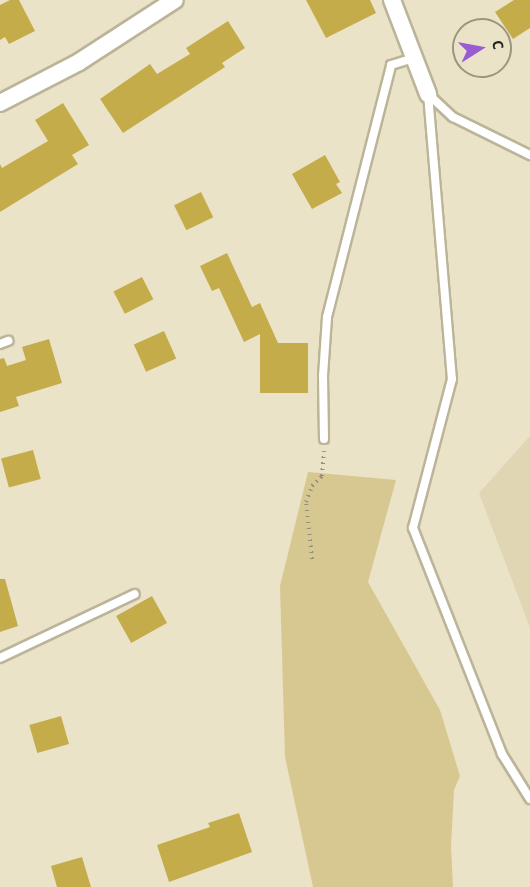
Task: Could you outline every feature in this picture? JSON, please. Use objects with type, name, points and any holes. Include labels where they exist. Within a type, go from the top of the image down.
[{"type":"street","points":[[0,103],[79,62],[175,0]]},
{"type":"street","points":[[392,0],[428,94]]},
{"type":"lane","points":[[324,439],[323,376],[327,317],[391,65],[414,58]]},
{"type":"lane","points":[[428,94],[453,117],[530,155]]},
{"type":"lane","points":[[428,94],[452,379],[413,528],[502,754],[530,799]]},
{"type":"lane","points":[[0,658],[135,594]]},
{"type":"path","points":[[312,559],[306,502],[312,486],[322,476],[324,439]]},
{"type":"shaded area","points":[[530,436],[530,628],[479,493]]},
{"type":"shaded area","points":[[308,472],[396,480],[368,582],[440,710],[460,776],[454,790],[451,846],[453,887],[313,887],[285,757],[280,586]]},
{"type":"building","points":[[10,0],[19,0],[35,31],[9,44],[5,37],[0,40],[0,5]]},
{"type":"building","points":[[306,0],[370,0],[376,13],[326,38]]},
{"type":"building","points":[[514,0],[530,0],[530,28],[513,39],[512,18],[499,18],[495,12]]},
{"type":"building","points":[[228,21],[245,48],[222,63],[225,67],[123,133],[100,99],[150,64],[157,74],[190,54],[186,48]]},
{"type":"building","points":[[63,103],[89,145],[72,155],[78,164],[0,212],[0,164],[2,168],[48,141],[35,120]]},
{"type":"building","points":[[325,155],[340,182],[336,184],[342,193],[312,209],[292,174]]},
{"type":"building","points":[[201,192],[213,217],[186,230],[174,205]]},
{"type":"building","points":[[227,253],[252,307],[260,303],[278,343],[308,343],[308,393],[260,393],[260,334],[244,342],[219,288],[212,291],[200,266]]},
{"type":"building","points":[[142,277],[153,299],[125,314],[113,292]]},
{"type":"building","points":[[164,331],[176,358],[146,372],[134,344]]},
{"type":"building","points":[[49,339],[62,383],[16,397],[19,406],[0,412],[0,359],[4,358],[7,366],[26,360],[22,347]]},
{"type":"building","points":[[33,450],[41,479],[9,488],[1,459]]},
{"type":"building","points":[[0,579],[5,579],[18,626],[0,632]]},
{"type":"building","points":[[152,596],[167,623],[131,643],[116,616]]},
{"type":"building","points":[[61,716],[69,744],[37,753],[29,725]]},
{"type":"building","points":[[239,813],[252,852],[169,882],[157,845],[210,827],[208,823]]},
{"type":"building","points":[[82,857],[91,887],[57,887],[51,866]]}]
